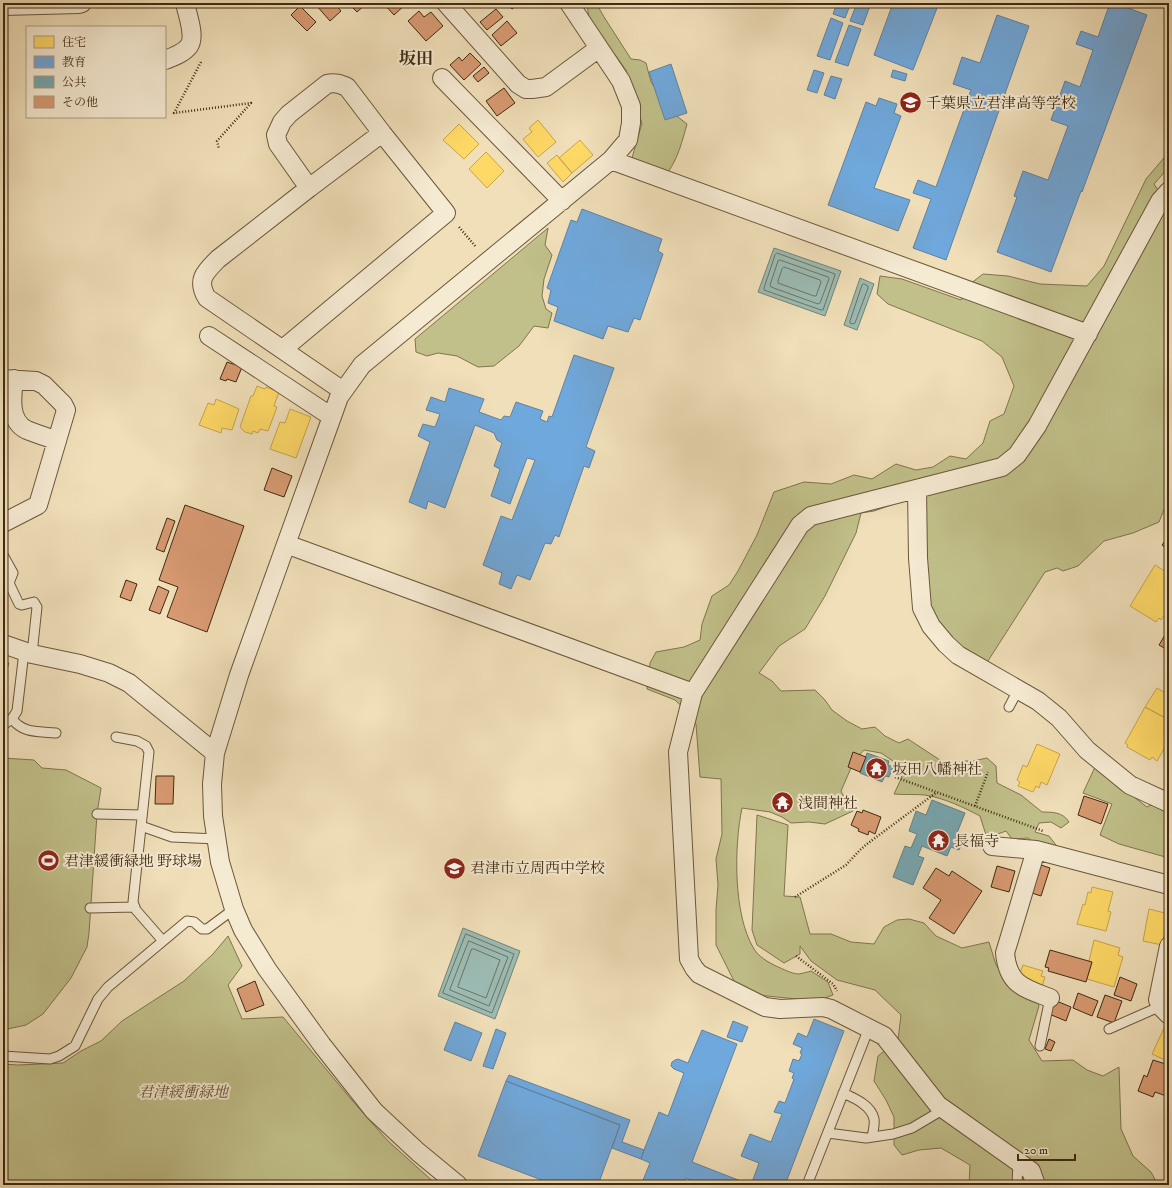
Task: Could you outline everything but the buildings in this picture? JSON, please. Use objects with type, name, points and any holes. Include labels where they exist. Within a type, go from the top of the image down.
[{"type":"street","points":[[3,6],[82,3]]},
{"type":"street","points":[[166,60],[189,46],[192,38],[185,3]]},
{"type":"street","points":[[446,3],[518,84],[526,89],[546,87],[599,48]]},
{"type":"street","points":[[458,1185],[418,1152],[374,1111],[322,1045],[267,969],[243,930],[234,909],[220,862],[213,816],[212,784],[215,753],[239,675],[339,397],[362,365],[611,160],[628,140],[631,123],[631,106],[621,81],[569,3]]},
{"type":"street","points":[[442,78],[562,201]]},
{"type":"street","points":[[283,349],[446,213],[347,87],[333,82],[327,84],[289,114],[282,122],[276,135],[278,144],[309,188]]},
{"type":"street","points":[[343,392],[283,349],[207,298],[203,291],[202,280],[205,272],[218,259],[382,133]]},
{"type":"street","points":[[611,160],[1088,334]]},
{"type":"street","points":[[1036,1185],[1031,1171],[938,1105],[884,1036],[831,1009],[823,1007],[780,1009],[764,1007],[699,974],[694,968],[689,959],[678,752],[693,693],[800,525],[811,516],[1002,467],[1017,455],[1037,426],[1160,201],[1169,191]]},
{"type":"street","points":[[209,336],[332,417]]},
{"type":"street","points":[[3,523],[38,505],[57,441],[66,410],[63,404],[44,385],[36,381],[9,379],[14,413],[17,421],[27,430],[57,441]]},
{"type":"street","points":[[917,489],[918,558],[922,608],[931,626],[946,644],[958,655],[1038,701],[1059,718],[1087,750],[1130,785],[1169,803]]},
{"type":"street","points":[[286,544],[693,693]]},
{"type":"street","points":[[3,644],[28,653],[80,664],[109,673],[129,684],[215,753]]},
{"type":"street","points":[[992,846],[1036,850],[1169,885]]},
{"type":"street","points":[[1036,850],[1005,953],[1005,958],[1014,980],[1018,984],[1050,998]]},
{"type":"street","points":[[1165,1010],[1158,1000],[1169,946]]},
{"type":"lane","points":[[3,555],[13,573],[9,583],[19,604],[22,605],[34,602],[37,607],[17,711],[12,719],[3,725]]},
{"type":"lane","points":[[1010,707],[1018,690]]},
{"type":"lane","points":[[12,719],[21,728],[30,731],[56,733]]},
{"type":"lane","points":[[116,737],[137,741],[146,746],[149,752],[134,902],[136,910],[163,941]]},
{"type":"lane","points":[[97,814],[142,816]]},
{"type":"lane","points":[[141,826],[172,837],[217,838]]},
{"type":"lane","points":[[90,908],[135,907]]},
{"type":"lane","points":[[3,1056],[50,1059],[75,1046],[98,999],[108,987],[187,921],[194,922],[202,929],[207,930],[234,909]]},
{"type":"lane","points":[[1040,1046],[1050,998]]},
{"type":"lane","points":[[1109,1029],[1165,1010]]},
{"type":"lane","points":[[807,1185],[868,1028]]},
{"type":"lane","points":[[843,1093],[865,1105],[871,1112],[874,1119],[872,1137]]},
{"type":"lane","points":[[828,1133],[866,1138],[893,1134],[912,1128],[944,1109]]},
{"type":"lane","points":[[1017,1185],[1018,1162]]},
{"type":"path","points":[[189,46],[204,56],[174,113],[250,103],[217,141],[219,148]]},
{"type":"path","points":[[446,213],[489,261]]},
{"type":"path","points":[[974,806],[988,772]]},
{"type":"path","points":[[895,777],[1041,830]]},
{"type":"path","points":[[795,897],[846,866],[864,847],[937,792]]},
{"type":"path","points":[[796,956],[833,984],[838,992],[831,1009]]},
{"type":"green space","points":[[587,3],[596,3],[631,59],[640,60],[646,63],[651,82],[669,110],[687,124],[677,155],[668,172],[641,167],[632,158],[642,123],[626,70],[589,19]]},
{"type":"green space","points":[[1169,152],[1169,167],[1154,184],[1161,195],[1169,196],[1169,497],[1159,522],[1133,533],[1104,541],[1078,566],[1063,571],[1057,568],[1045,572],[986,664],[959,647],[939,627],[925,592],[924,498],[900,502],[874,511],[861,513],[856,533],[825,596],[805,629],[779,646],[759,673],[772,681],[781,691],[815,690],[832,710],[847,721],[862,729],[875,727],[885,736],[899,743],[908,739],[946,764],[955,764],[962,761],[973,761],[987,758],[996,766],[997,783],[1021,795],[1042,812],[1060,814],[1069,822],[1061,828],[1051,822],[1039,823],[1035,832],[1049,836],[1056,845],[1050,852],[1028,838],[1012,839],[1006,831],[998,834],[986,835],[980,816],[960,806],[939,798],[925,795],[894,794],[902,777],[898,772],[896,763],[881,753],[864,750],[854,761],[841,791],[844,797],[853,803],[853,811],[825,824],[809,822],[791,823],[770,812],[742,808],[739,824],[737,880],[742,918],[747,935],[754,949],[767,961],[793,973],[799,974],[811,971],[828,982],[833,995],[817,1001],[748,993],[736,985],[716,945],[718,885],[716,859],[722,834],[721,779],[700,777],[696,724],[690,714],[675,700],[647,689],[650,663],[656,652],[684,647],[700,640],[702,624],[712,596],[729,585],[738,571],[757,535],[774,492],[804,482],[831,484],[854,475],[872,479],[896,464],[916,470],[933,467],[950,456],[966,459],[983,443],[990,421],[1004,414],[1014,386],[1002,357],[982,341],[888,304],[877,294],[880,276],[902,279],[961,300],[966,287],[983,274],[1008,276],[1040,284],[1087,286],[1104,266],[1146,179]]},
{"type":"green space","points":[[548,228],[545,245],[552,255],[544,279],[542,296],[546,309],[552,313],[548,328],[534,326],[519,346],[494,366],[478,367],[457,356],[438,353],[427,356],[416,352],[415,339]]},
{"type":"green space","points":[[3,661],[9,663],[3,679]]},
{"type":"green space","name":"君津緩衝緑地 野球場","points":[[3,758],[34,760],[42,768],[66,770],[101,788],[97,814],[87,947],[71,978],[43,1014],[26,1025],[3,1030]]},
{"type":"green space","points":[[1095,767],[1147,807],[1153,804],[1169,815],[1169,858],[1119,844],[1100,835],[1112,804],[1083,793]]},
{"type":"green space","points":[[757,815],[788,825],[784,896],[800,897],[810,934],[831,934],[851,942],[874,944],[884,927],[897,920],[909,919],[924,923],[936,936],[962,948],[989,942],[996,965],[1005,978],[1036,999],[1039,1006],[1029,1040],[1042,1061],[1073,1060],[1087,1070],[1103,1076],[1119,1067],[1121,1129],[1133,1156],[1151,1172],[1158,1185],[969,1185],[970,1165],[941,1148],[919,1150],[902,1155],[894,1145],[894,1117],[886,1100],[874,1081],[878,1056],[898,1040],[901,1015],[875,990],[837,980],[811,961],[800,946],[800,954],[784,963],[757,945],[752,930]]},
{"type":"green space","name":"君津緩衝緑地","points":[[228,936],[242,966],[228,985],[242,1019],[283,1017],[350,1098],[388,1141],[437,1185],[3,1185],[3,1064],[18,1065],[63,1063],[81,1051],[101,1041],[122,1021],[184,981],[213,954]]},
{"type":"water","points":[[774,248],[841,271],[825,316],[758,292]]},
{"type":"water","points":[[860,278],[874,284],[857,330],[844,325]]},
{"type":"water","points":[[463,928],[520,951],[495,1019],[438,996]]},
{"type":"place","name":"千葉県立君津高等学校","points":[[910,103]]},
{"type":"place","name":"坂田八幡神社","points":[[877,769]]},
{"type":"place","name":"浅間神社","points":[[782,803]]},
{"type":"place","name":"長福寺","points":[[938,841]]},
{"type":"place","name":"君津緩衝緑地 野球場","points":[[48,861]]},
{"type":"place","name":"君津市立周西中学校","points":[[454,868]]},
{"type":"district","name":"坂田","points":[[416,58]]}]
